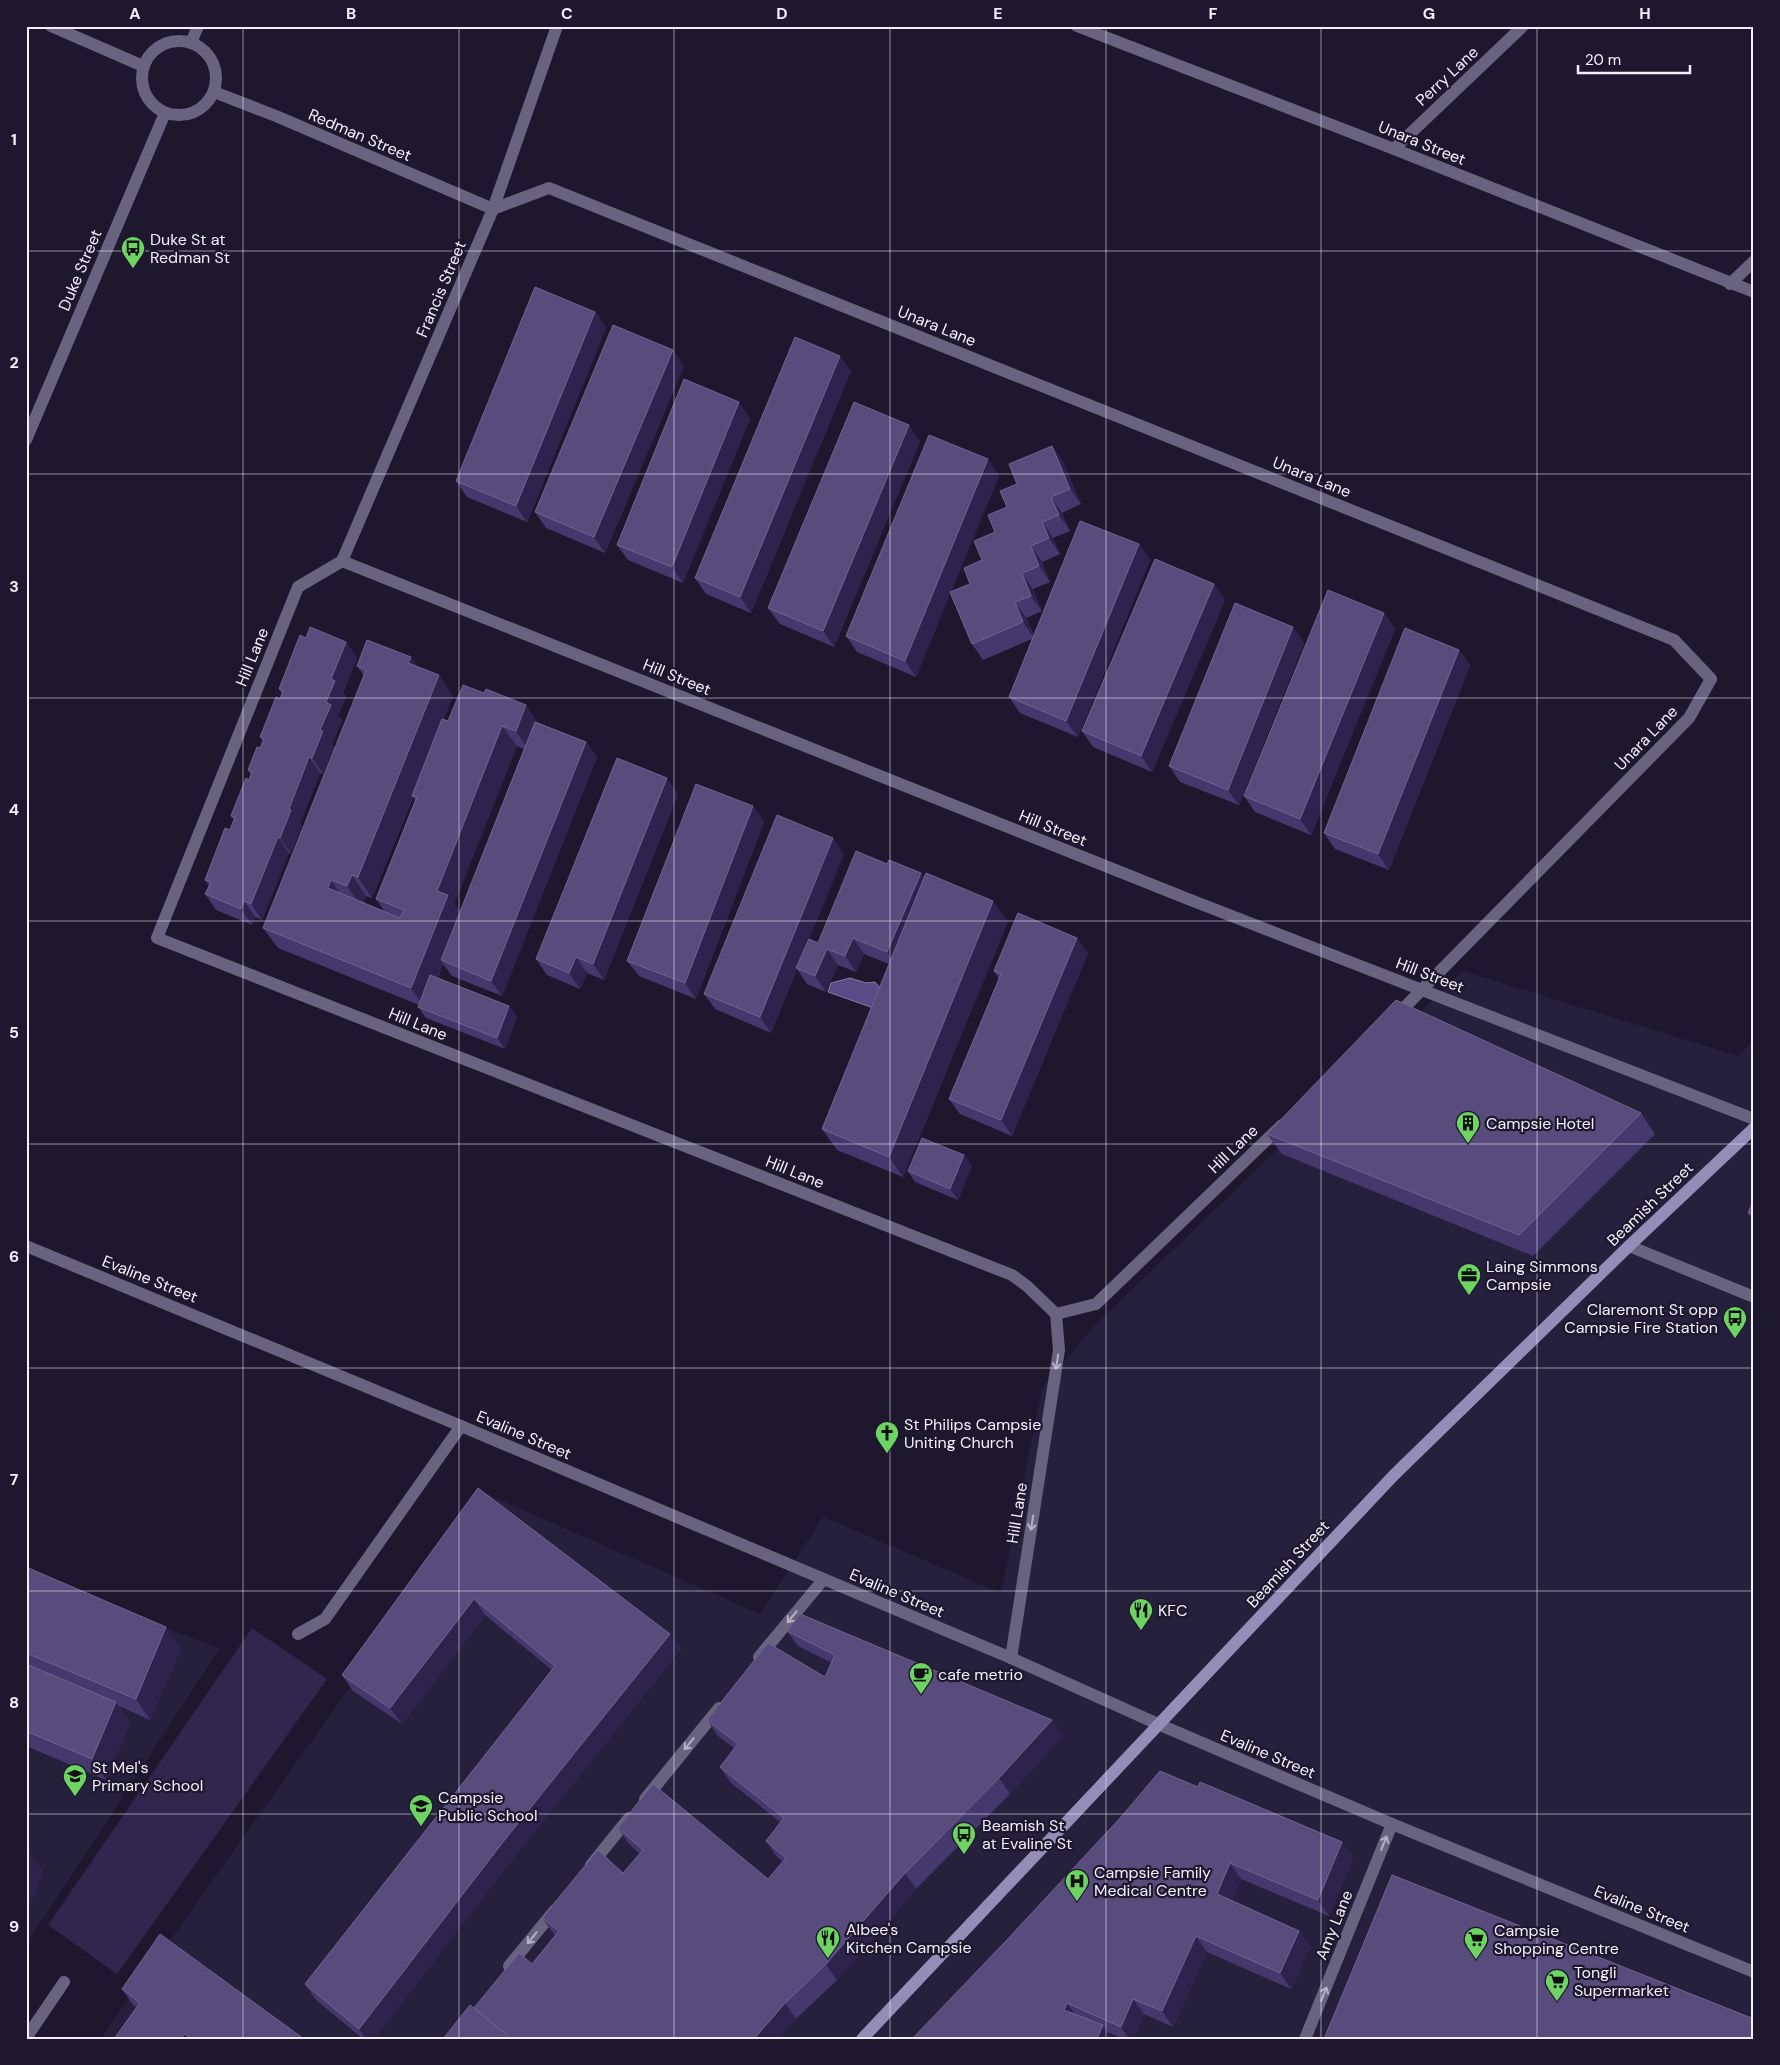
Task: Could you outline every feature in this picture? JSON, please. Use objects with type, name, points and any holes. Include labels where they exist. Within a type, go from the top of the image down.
[{"type":"main road","name":"Beamish Street","points":[[862,2039],[1394,1475],[1629,1246],[1754,1128]]},
{"type":"street","points":[[51,26],[143,66]]},
{"type":"street","points":[[191,42],[198,26]]},
{"type":"street","name":"Francis Street","points":[[342,561],[493,209],[557,26]]},
{"type":"street","name":"Unara Street","points":[[1077,26],[1754,292]]},
{"type":"street","name":"Perry Lane","points":[[1394,149],[1523,26]]},
{"type":"street","points":[[180,40],[191,42],[202,48],[210,57],[215,68],[217,80],[214,92],[208,103],[194,112],[176,115],[164,113],[151,103],[143,88],[143,66],[148,56],[157,47],[168,42],[180,40]]},
{"type":"street","name":"Redman Street","points":[[214,92],[276,116],[493,209]]},
{"type":"street","name":"Duke Street","points":[[26,440],[164,113]]},
{"type":"street","name":"Unara Lane","points":[[493,209],[549,188],[1674,640],[1711,679],[1689,718],[1423,990]]},
{"type":"street","points":[[1730,284],[1754,262]]},
{"type":"street","name":"Hill Street","points":[[342,561],[1170,892],[1754,1119]]},
{"type":"street","name":"Hill Lane","points":[[342,561],[298,587],[157,938],[1012,1276],[1027,1286],[1056,1314],[1059,1350],[1011,1658]]},
{"type":"street","points":[[1387,1024],[1423,990]]},
{"type":"street","name":"Hill Lane","points":[[1056,1314],[1096,1304],[1288,1120]]},
{"type":"street","name":"Evaline Street","points":[[26,1246],[462,1426],[822,1580],[1011,1658],[1158,1724],[1392,1824],[1754,1972]]},
{"type":"street","points":[[1629,1246],[1754,1296]]},
{"type":"street","points":[[298,1634],[325,1618],[462,1426]]},
{"type":"street","points":[[749,1670],[822,1580]]},
{"type":"street","points":[[581,1878],[724,1701]]},
{"type":"street","name":"Amy Lane","points":[[1306,2039],[1392,1824]]},
{"type":"street","points":[[500,1977],[562,1900]]},
{"type":"street","points":[[26,2038],[64,1982]]},
{"type":"shaded area","points":[[1463,971],[1738,1056],[1754,1041],[1754,2039],[100,2039],[487,1494],[760,1614],[823,1517],[1001,1593],[1042,1389],[1094,1326]]},
{"type":"shaded area","points":[[850,978],[866,983],[875,982],[886,995],[879,1010],[828,992],[831,983]]},
{"type":"shaded area","name":"St Mel's Primary School","points":[[26,1578],[220,1648],[26,1945]]},
{"type":"shaded area","points":[[252,1628],[327,1679],[117,1974],[48,1925]]},
{"type":"building","points":[[535,287],[595,312],[516,506],[456,481]]},
{"type":"building","points":[[613,325],[673,350],[594,537],[535,512]]},
{"type":"building","points":[[795,337],[840,356],[740,597],[695,578]]},
{"type":"building","points":[[684,379],[739,402],[672,567],[617,545]]},
{"type":"building","points":[[854,402],[909,425],[823,631],[768,608]]},
{"type":"building","points":[[929,435],[988,459],[905,661],[846,636]]},
{"type":"building","points":[[1052,446],[1070,489],[1051,497],[1059,515],[1042,522],[1049,538],[1031,546],[1039,566],[1022,573],[1031,596],[1015,602],[1023,622],[972,644],[950,592],[970,584],[964,568],[982,560],[974,541],[995,532],[988,515],[1007,507],[1000,491],[1017,484],[1009,464]]},
{"type":"building","points":[[1080,521],[1139,544],[1066,721],[1009,697]]},
{"type":"building","points":[[1155,559],[1214,584],[1141,756],[1082,731]]},
{"type":"building","points":[[1328,590],[1384,613],[1300,819],[1244,796]]},
{"type":"building","points":[[1235,603],[1293,627],[1228,790],[1169,766]]},
{"type":"building","points":[[310,627],[346,642],[331,679],[335,681],[326,702],[331,705],[320,730],[323,731],[312,758],[309,757],[289,809],[291,810],[280,838],[278,837],[251,904],[244,901],[241,909],[205,894],[211,882],[205,880],[225,828],[230,830],[235,817],[231,816],[246,778],[249,780],[252,772],[248,770],[257,747],[260,748],[264,739],[260,737],[276,697],[280,699],[283,691],[279,689],[300,635],[306,638]]},
{"type":"building","points":[[1405,628],[1459,650],[1378,854],[1324,833]]},
{"type":"building","points":[[367,640],[411,657],[408,663],[439,675],[358,877],[352,875],[347,886],[331,880],[328,888],[400,918],[404,910],[376,899],[417,797],[412,796],[442,719],[448,721],[463,685],[484,693],[486,689],[526,705],[516,731],[502,726],[437,891],[448,895],[411,988],[263,928],[366,670],[357,666]]},
{"type":"building","points":[[535,722],[586,742],[491,981],[441,960]]},
{"type":"building","points":[[617,758],[667,778],[593,964],[576,957],[569,973],[536,959]]},
{"type":"building","points":[[696,784],[753,806],[685,983],[627,961]]},
{"type":"building","points":[[777,815],[833,838],[760,1017],[704,994]]},
{"type":"building","points":[[856,851],[887,864],[889,860],[921,873],[887,952],[853,938],[845,956],[827,949],[815,976],[796,968],[809,939],[818,943]]},
{"type":"building","points":[[926,873],[993,901],[889,1157],[822,1129]]},
{"type":"building","points":[[1018,913],[1077,938],[1001,1120],[949,1099],[1001,974],[994,971]]},
{"type":"building","points":[[430,975],[509,1006],[497,1038],[418,1007]]},
{"type":"building","name":"Campsie Hotel","points":[[1396,1000],[1641,1113],[1519,1235],[1267,1134]]},
{"type":"building","points":[[922,1138],[964,1155],[950,1189],[908,1171]]},
{"type":"building","points":[[1754,1199],[1754,1215],[1748,1213]]},
{"type":"building","points":[[478,1488],[670,1634],[503,1842],[359,2029],[305,1984],[555,1666],[474,1599],[390,1708],[342,1675]]},
{"type":"building","points":[[26,1567],[166,1627],[136,1699],[26,1653]]},
{"type":"building","points":[[800,1614],[1052,1720],[999,1778],[905,1873],[826,1964],[785,2003],[754,2039],[512,2039],[474,2008],[519,1953],[532,1964],[559,1931],[542,1918],[598,1850],[623,1873],[643,1850],[618,1828],[653,1784],[768,1879],[786,1858],[766,1841],[784,1818],[720,1767],[738,1744],[707,1720],[768,1643],[825,1677],[835,1655],[787,1631]]},
{"type":"building","points":[[26,1664],[116,1702],[92,1759],[26,1731]]},
{"type":"building","points":[[1160,1771],[1198,1787],[1200,1782],[1342,1842],[1318,1900],[1230,1863],[1217,1894],[1299,1931],[1280,1973],[1196,1936],[1162,2011],[1133,1999],[1121,2027],[1067,2003],[1064,2010],[1103,2025],[1097,2039],[912,2039],[1121,1817]]},
{"type":"building","name":"Campsie Shopping Centre","points":[[1392,1875],[1754,2019],[1754,2039],[1324,2039]]},
{"type":"building","points":[[160,1934],[304,2039],[192,2039],[185,2034],[181,2039],[114,2039],[140,2003],[122,1989]]},
{"type":"building","points":[[470,2005],[512,2039],[443,2039]]},
{"type":"place","name":"Duke St at Redman St","points":[[133,269]]},
{"type":"place","name":"Campsie Hotel","points":[[1468,1144]]},
{"type":"place","name":"Laing Simmons Campsie","points":[[1469,1296]]},
{"type":"place","name":"Claremont St opp Campsie Fire Station","points":[[1735,1339]]},
{"type":"place","name":"St Philips Campsie Uniting Church","points":[[887,1454]]},
{"type":"place","name":"KFC","points":[[1141,1631]]},
{"type":"place","name":"cafe metrio","points":[[921,1695]]},
{"type":"place","name":"St Mel's Primary School","points":[[75,1797]]},
{"type":"place","name":"Campsie Public School","points":[[421,1827]]},
{"type":"place","name":"Beamish St at Evaline St","points":[[964,1855]]},
{"type":"place","name":"Campsie Family Medical Centre","points":[[1077,1902]]},
{"type":"place","name":"Albee's Kitchen Campsie","points":[[828,1959]]},
{"type":"place","name":"Campsie Shopping Centre","points":[[1476,1960]]},
{"type":"place","name":"Tongli Supermarket","points":[[1557,2002]]}]
